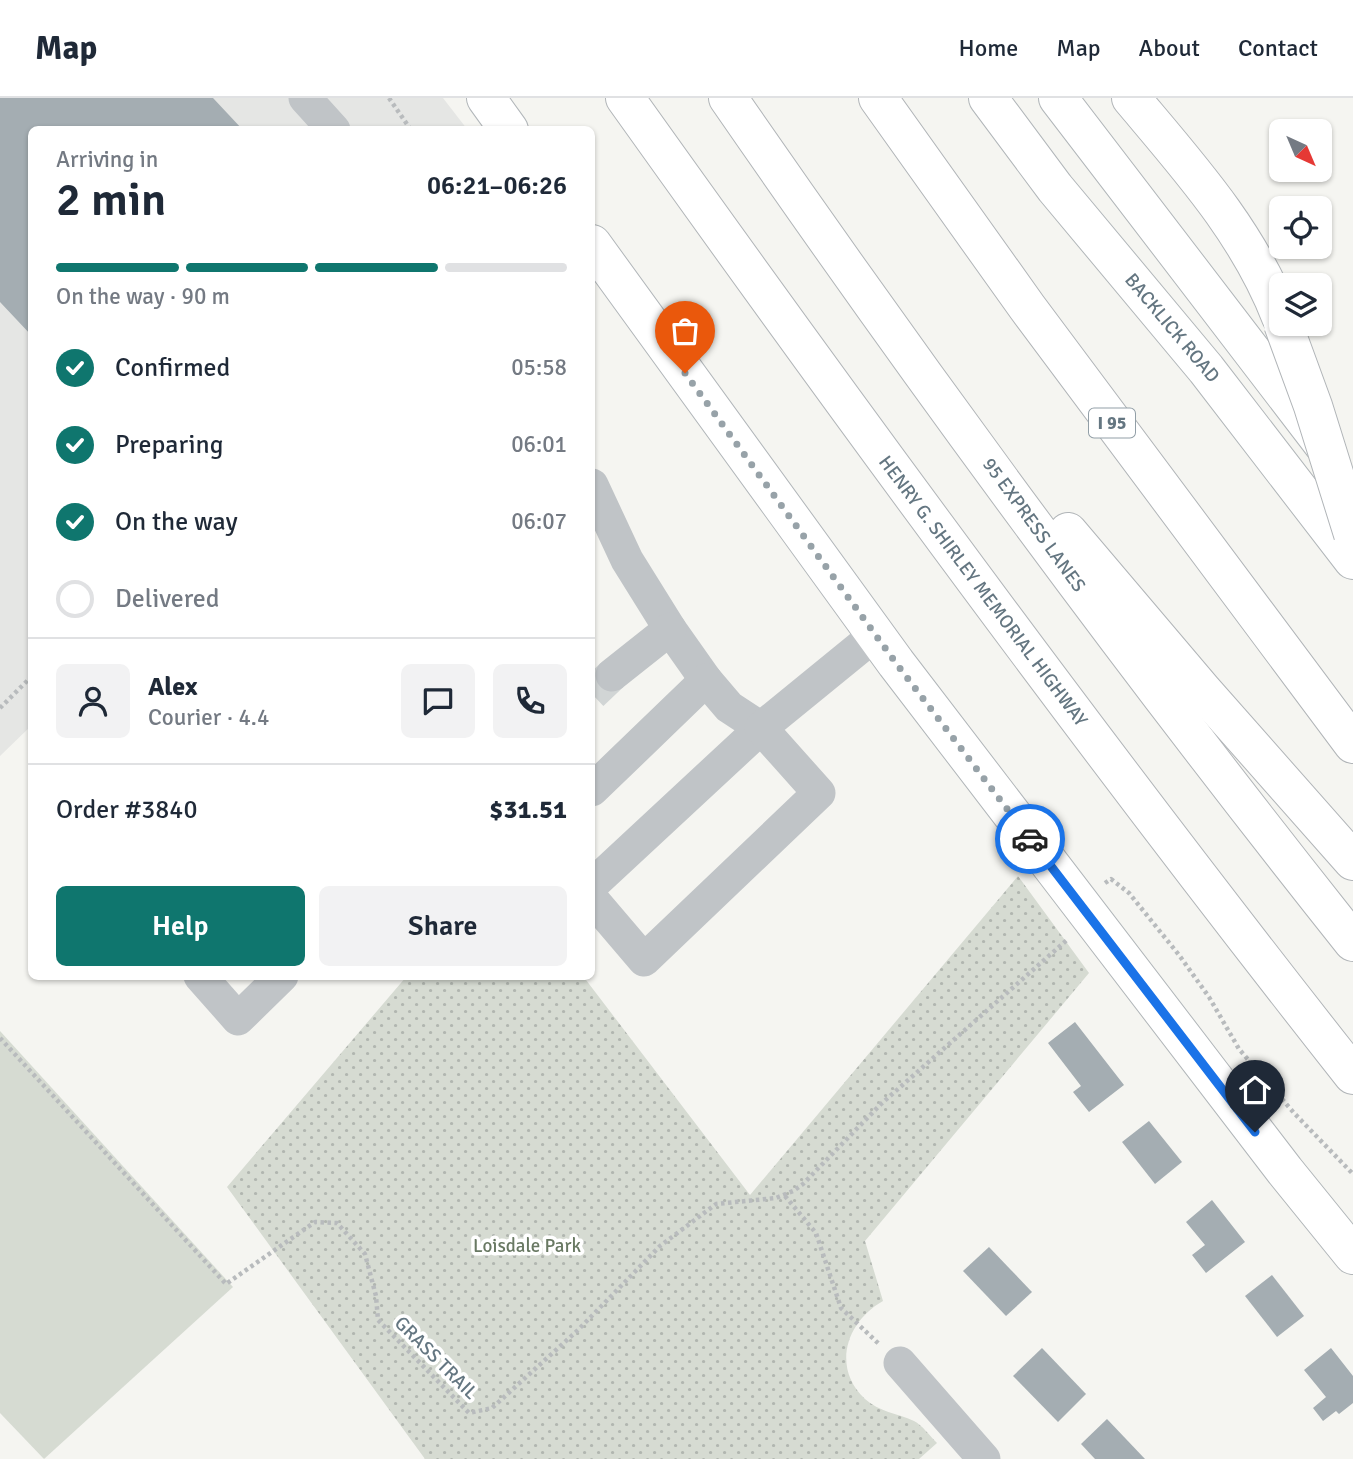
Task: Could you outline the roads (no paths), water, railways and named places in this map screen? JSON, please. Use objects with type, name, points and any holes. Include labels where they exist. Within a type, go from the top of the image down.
[{"type":"main road","points":[[486,98],[506,126]]},
{"type":"main road","name":"HENRY G. SHIRLEY MEMORIAL HIGHWAY","points":[[625,98],[972,578],[1200,880],[1353,1075]]},
{"type":"main road","name":"95 EXPRESS LANES","points":[[727,98],[811,218],[1107,624],[1239,799],[1353,942]]},
{"type":"main road","name":"I 95","points":[[878,98],[1035,318],[1353,744]]},
{"type":"main road","name":"BACKLICK ROAD","points":[[988,98],[1055,188],[1206,369],[1353,560]]},
{"type":"main road","points":[[1058,98],[1240,338],[1353,481]]},
{"type":"main road","points":[[1131,98],[1204,184],[1257,264],[1269,290]]},
{"type":"main road","points":[[811,218],[1059,521],[1211,700],[1353,861]]},
{"type":"main road","points":[[595,248],[876,635],[1284,1171],[1353,1255]]},
{"type":"main road","points":[[1288,336],[1353,534]]},
{"type":"street","points":[[312,101],[331,126]]},
{"type":"street","points":[[595,491],[627,560],[706,680],[729,707],[761,728],[819,793],[644,960],[595,903]]},
{"type":"street","points":[[612,676],[670,629]]},
{"type":"street","points":[[595,882],[761,728],[876,635]]},
{"type":"street","points":[[595,787],[706,680]]},
{"type":"street","points":[[204,980],[238,1019],[278,980]]},
{"type":"street","points":[[900,1363],[984,1459]]},
{"type":"tunnel","points":[[595,691],[612,675]]},
{"type":"park label","name":"Loisdale Park","points":[[527,1246]]}]
